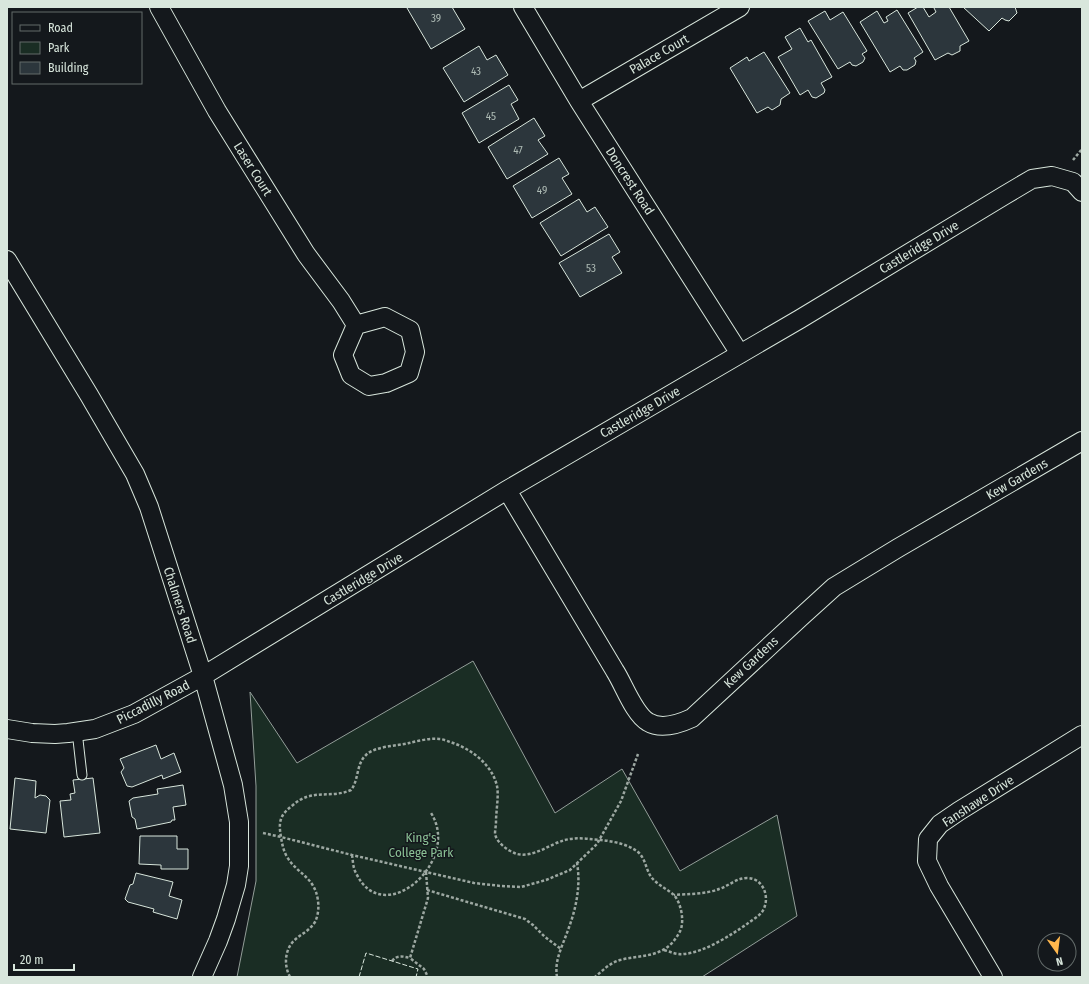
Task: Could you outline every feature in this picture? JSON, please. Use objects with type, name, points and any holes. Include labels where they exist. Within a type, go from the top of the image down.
[{"type":"street","name":"Laser Court","points":[[159,7],[218,111],[302,247],[341,301],[356,325]]},
{"type":"street","name":"Doncrest Road","points":[[522,7],[579,101],[740,354]]},
{"type":"street","name":"Palace Court","points":[[579,101],[740,7]]},
{"type":"street","name":"Castleridge Drive","points":[[203,676],[507,490],[740,354],[1032,179],[1052,176],[1073,182],[1082,192]]},
{"type":"street","name":"Chalmers Road","points":[[7,260],[135,474],[149,508],[203,676],[233,785],[239,822],[240,852],[236,885],[218,941],[202,977]]},
{"type":"street","name":"Kew Gardens","points":[[507,490],[617,674],[639,714],[648,722],[657,725],[668,725],[680,723],[692,718],[767,647],[834,587],[1082,441]]},
{"type":"street","name":"Piccadilly Road","points":[[7,729],[32,733],[55,734],[95,729],[134,714],[203,676]]},
{"type":"street","name":"Fanshawe Drive","points":[[993,977],[939,886],[927,861],[928,839],[940,824],[959,811],[1082,735]]},
{"type":"lane","points":[[77,731],[82,775]]},
{"type":"path","points":[[1073,160],[1082,149]]},
{"type":"path","points":[[290,977],[286,966],[288,949],[290,944],[305,933],[314,923],[318,915],[318,906],[316,891],[312,884],[292,863],[283,848],[280,826],[281,818],[297,801],[306,796],[339,793],[351,790],[356,781],[358,768],[365,755],[370,752],[421,740],[440,739],[460,745],[472,752],[484,762],[492,774],[498,793],[495,833],[498,840],[504,847],[517,854],[530,854],[566,840],[577,838],[622,844],[638,852],[652,878],[674,895],[678,901],[681,908],[682,927],[679,935],[672,943],[663,950],[643,957],[620,960],[613,963],[595,977]]},
{"type":"path","points":[[263,833],[474,883],[521,887],[546,880],[570,870],[598,844],[621,801],[638,754]]},
{"type":"path","points":[[352,855],[355,872],[369,891],[377,894],[393,894],[402,892],[413,885],[426,872],[436,854],[439,842],[437,824],[432,812]]},
{"type":"path","points":[[557,977],[556,961],[577,903],[579,884],[577,863]]},
{"type":"path","points":[[410,958],[428,898],[426,872]]},
{"type":"path","points":[[663,950],[675,954],[693,953],[718,942],[762,913],[766,899],[765,892],[761,884],[754,879],[746,878],[737,880],[720,889],[674,895]]},
{"type":"path","points":[[427,890],[525,919],[545,938],[561,949]]},
{"type":"path","points":[[392,961],[395,957],[401,956],[410,958],[424,969],[428,977]]},
{"type":"green space","name":"King's College Park","points":[[473,661],[555,813],[622,769],[680,871],[777,815],[797,916],[702,977],[237,977],[256,881],[256,786],[250,692],[297,763]]},
{"type":"building","points":[[452,7],[465,29],[431,49],[407,8]]},
{"type":"building","points":[[918,7],[923,7],[929,17],[936,12],[934,7],[949,7],[969,41],[960,46],[960,51],[952,55],[948,53],[935,60],[908,13]]},
{"type":"building","points":[[963,7],[1015,7],[1017,13],[1009,21],[1002,18],[989,31]]},
{"type":"building","points":[[897,10],[923,52],[914,58],[916,61],[915,65],[907,70],[903,70],[900,66],[890,72],[860,22],[877,11],[884,23],[888,21],[886,17]]},
{"type":"building","points":[[825,11],[830,20],[843,12],[867,51],[862,54],[865,58],[863,62],[856,66],[852,65],[850,62],[838,69],[808,21]]},
{"type":"building","points":[[800,28],[808,42],[811,40],[832,77],[821,83],[825,90],[824,93],[816,98],[812,97],[808,90],[800,95],[778,57],[792,49],[785,37]]},
{"type":"building","points":[[479,46],[487,60],[496,55],[508,75],[464,102],[443,68]]},
{"type":"building","points":[[764,52],[790,93],[781,99],[780,105],[772,110],[768,107],[757,113],[730,68],[747,57],[749,61]]},
{"type":"building","points":[[509,85],[518,100],[511,104],[519,119],[479,143],[462,113]]},
{"type":"building","points":[[534,118],[545,136],[538,140],[548,154],[507,179],[488,147]]},
{"type":"building","points":[[559,158],[569,174],[562,178],[572,194],[532,218],[513,186]]},
{"type":"building","points":[[579,199],[587,212],[595,207],[608,227],[561,256],[540,223]]},
{"type":"building","points":[[609,234],[620,252],[612,257],[622,273],[580,297],[559,263]]},
{"type":"building","points":[[156,745],[161,759],[174,753],[181,772],[163,779],[162,775],[132,787],[127,786],[121,772],[124,768],[120,759]]},
{"type":"building","points":[[15,778],[36,781],[35,798],[40,795],[46,796],[50,800],[46,833],[10,829]]},
{"type":"building","points":[[93,778],[100,833],[64,837],[60,801],[71,800],[70,794],[75,793],[73,780]]},
{"type":"building","points":[[183,785],[186,805],[173,807],[175,820],[137,829],[135,819],[132,817],[129,801],[133,798],[158,794],[157,789]]},
{"type":"building","points":[[140,836],[177,836],[177,849],[188,849],[188,869],[161,869],[161,865],[139,864]]},
{"type":"building","points":[[136,873],[173,882],[169,896],[182,900],[177,919],[153,912],[154,909],[128,902],[125,899],[130,885],[133,884]]},
{"type":"fence","points":[[359,977],[366,953],[418,969],[416,977]]}]
